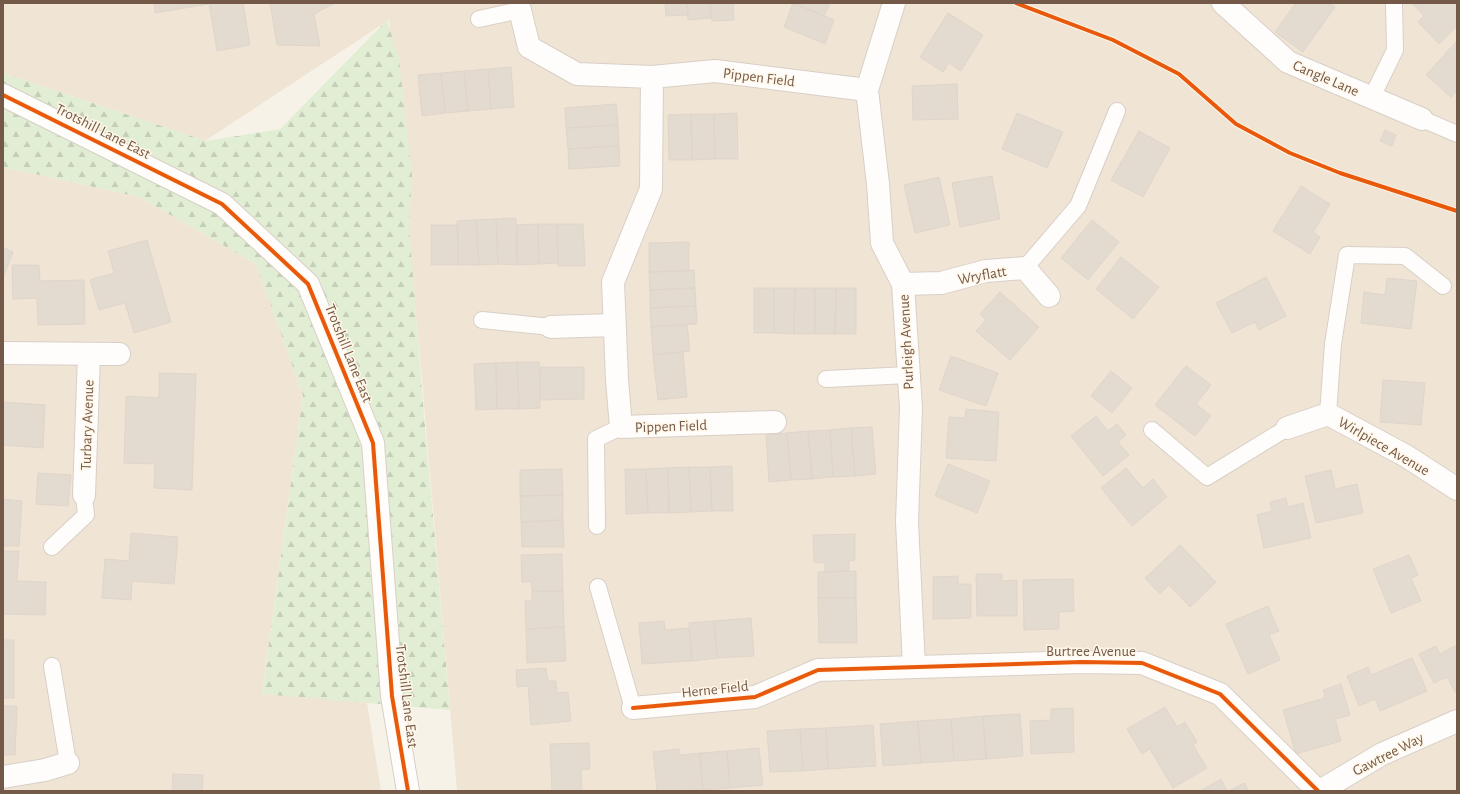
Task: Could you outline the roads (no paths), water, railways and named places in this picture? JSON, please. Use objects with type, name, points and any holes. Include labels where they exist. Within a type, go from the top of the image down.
[{"type":"street","name":"Purleigh Avenue","points":[[894,3],[867,90],[878,184],[882,242],[903,284],[911,408],[907,522],[914,666]]},
{"type":"street","name":"Cangle Lane","points":[[1223,3],[1288,62],[1422,119]]},
{"type":"street","name":"Pippen Field","points":[[520,6],[529,47],[577,74],[652,78],[715,71],[867,90]]},
{"type":"street","name":"Pippen Field","points":[[652,78],[651,189],[613,282],[617,380],[621,427],[776,422]]},
{"type":"street","name":"Trotshill Lane East","points":[[3,95],[222,204],[308,284],[373,443],[392,696],[408,791]]},
{"type":"street","name":"Wryflatt","points":[[903,284],[941,283],[986,271],[1025,268],[1048,296]]},
{"type":"street","points":[[551,327],[614,325]]},
{"type":"street","points":[[3,353],[119,354]]},
{"type":"street","name":"Turbary Avenue","points":[[84,495],[89,354]]},
{"type":"street","name":"Wirlpiece Avenue","points":[[1286,428],[1328,414],[1406,456],[1457,489]]},
{"type":"street","name":"Burtree Avenue","points":[[914,666],[1075,662],[1142,663],[1220,694],[1319,791]]},
{"type":"street","name":"Herne Field","points":[[633,708],[755,697],[818,670],[914,666]]},
{"type":"street","name":"Gawtree Way","points":[[1319,791],[1382,754],[1457,721]]},
{"type":"street","points":[[3,777],[45,770],[68,763]]},
{"type":"lane","points":[[1372,97],[1395,50],[1394,3]]},
{"type":"lane","points":[[479,19],[520,6]]},
{"type":"lane","points":[[1025,268],[1078,206],[1117,111]]},
{"type":"lane","points":[[1422,119],[1457,134]]},
{"type":"lane","points":[[1328,414],[1333,344],[1347,255],[1405,256],[1443,286]]},
{"type":"lane","points":[[482,320],[551,327]]},
{"type":"lane","points":[[826,379],[908,375]]},
{"type":"lane","points":[[597,526],[596,439],[621,427]]},
{"type":"lane","points":[[1152,430],[1207,477],[1286,428]]},
{"type":"lane","points":[[52,547],[86,515],[84,495]]},
{"type":"lane","points":[[598,587],[633,708]]},
{"type":"lane","points":[[52,666],[68,763]]}]
